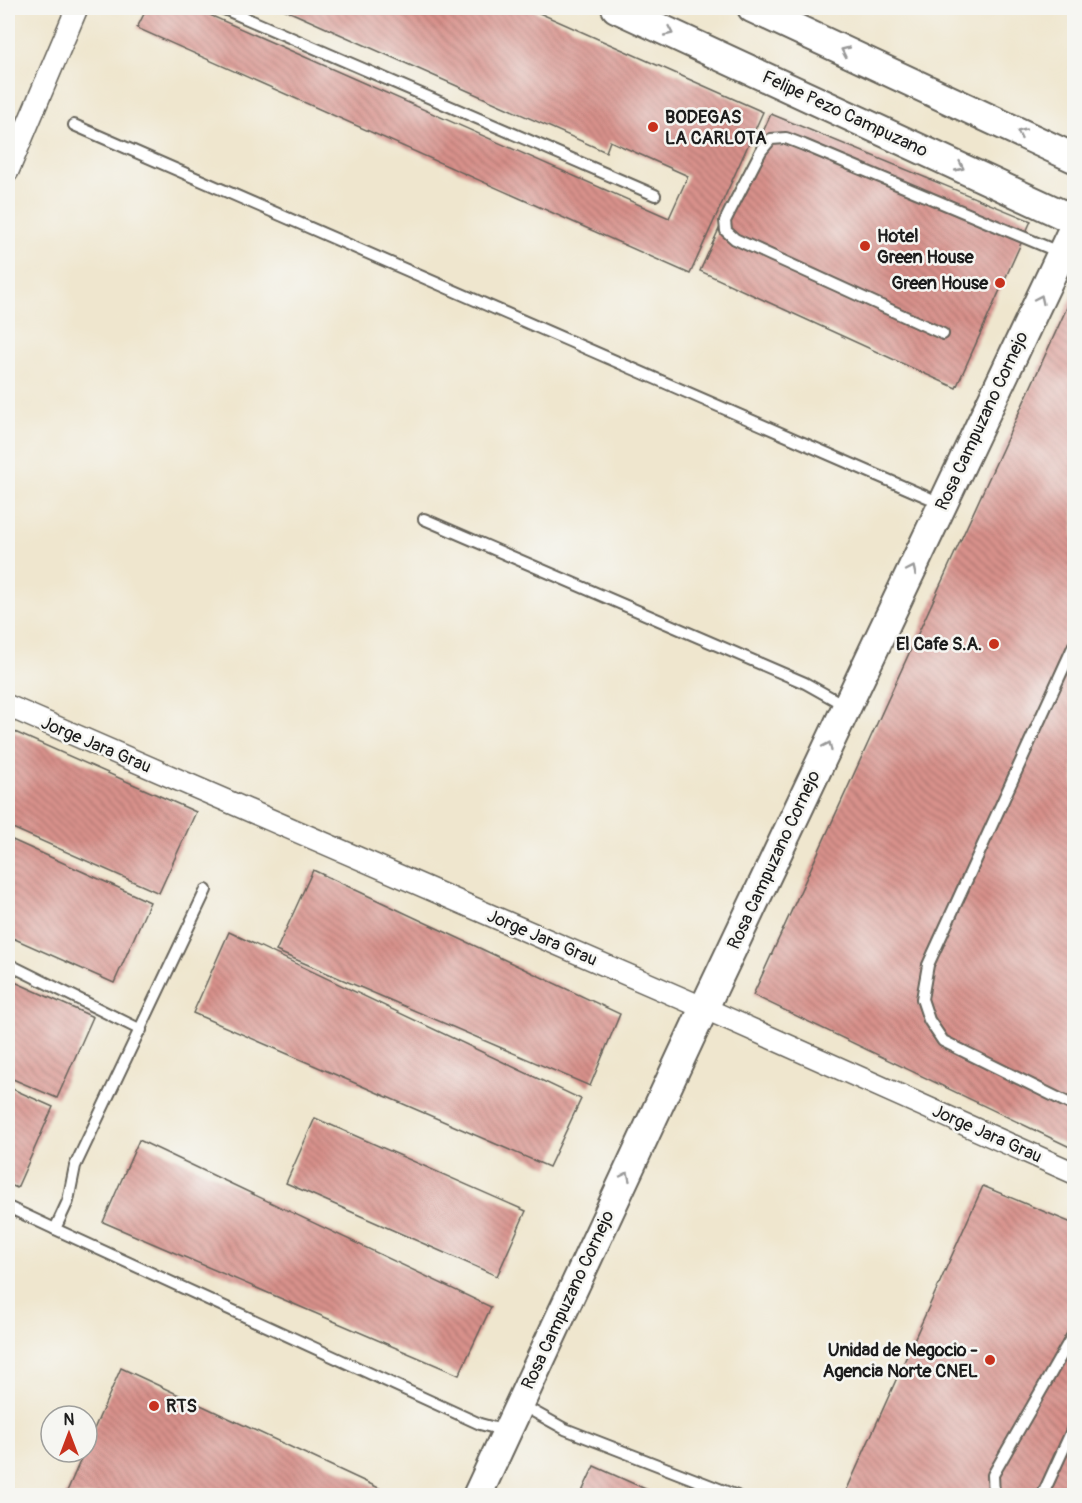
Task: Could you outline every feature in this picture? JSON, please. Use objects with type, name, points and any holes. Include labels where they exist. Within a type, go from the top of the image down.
[{"type":"street","points":[[8,171],[77,8]]},
{"type":"street","name":"Felipe Pezo Campuzano","points":[[616,8],[1074,220]]},
{"type":"street","points":[[752,8],[1074,158]]},
{"type":"street","name":"Rosa Campuzano Cornejo","points":[[477,1496],[704,1008],[1074,226]]},
{"type":"street","name":"Jorge Jara Grau","points":[[8,706],[704,1008],[1074,1173]]},
{"type":"lane","points":[[222,8],[655,195]]},
{"type":"lane","points":[[74,125],[943,504]]},
{"type":"lane","points":[[943,334],[735,239],[726,231],[725,221],[761,151],[771,139],[786,138],[804,144],[1062,253]]},
{"type":"lane","points":[[424,519],[806,683],[847,707]]},
{"type":"lane","points":[[1074,645],[928,965],[922,999],[929,1020],[943,1041],[1074,1106]]},
{"type":"lane","points":[[55,1229],[68,1201],[75,1166],[206,890]]},
{"type":"lane","points":[[8,964],[141,1030]]},
{"type":"lane","points":[[8,1207],[480,1424],[507,1432]]},
{"type":"lane","points":[[994,1496],[993,1475],[1070,1351],[1074,1333]]},
{"type":"lane","points":[[520,1404],[565,1429],[737,1496]]},
{"type":"lane","points":[[1042,1496],[1074,1426]]},
{"type":"building","name":"BODEGAS LA CARLOTA","points":[[147,8],[194,8],[669,218],[688,176],[610,141],[606,152],[281,8],[528,8],[763,112],[690,274],[137,28]]},
{"type":"building","name":"Hotel Green House","points":[[771,114],[1031,221],[956,388],[700,271]]},
{"type":"building","name":"El Cafe S.A.","points":[[1074,292],[1074,1149],[753,995]]},
{"type":"building","points":[[8,729],[196,812],[159,893],[8,826]]},
{"type":"building","points":[[8,838],[150,902],[114,983],[8,936]]},
{"type":"building","points":[[313,870],[620,1014],[590,1086],[276,951]]},
{"type":"building","points":[[229,932],[581,1099],[549,1167],[193,1013]]},
{"type":"building","points":[[8,979],[93,1017],[57,1098],[8,1077]]},
{"type":"building","points":[[8,1087],[53,1107],[17,1188],[8,1184]]},
{"type":"building","points":[[315,1118],[526,1211],[497,1276],[286,1183]]},
{"type":"building","points":[[139,1140],[491,1307],[459,1375],[103,1222]]},
{"type":"building","name":"Unidad de Negocio - Agencia Norte CNEL","points":[[983,1186],[1074,1224],[1074,1496],[844,1496]]},
{"type":"building","name":"RTS","points":[[121,1368],[396,1496],[65,1496],[79,1464],[99,1464],[99,1418]]},
{"type":"building","points":[[594,1466],[661,1496],[580,1496]]},
{"type":"place","name":"BODEGAS LA CARLOTA","points":[[653,127]]},
{"type":"place","name":"Hotel Green House","points":[[865,246]]},
{"type":"place","name":"Green House","points":[[1000,283]]},
{"type":"place","name":"El Cafe S.A.","points":[[994,644]]},
{"type":"place","name":"Unidad de Negocio - Agencia Norte CNEL","points":[[990,1360]]},
{"type":"place","name":"RTS","points":[[154,1406]]}]
